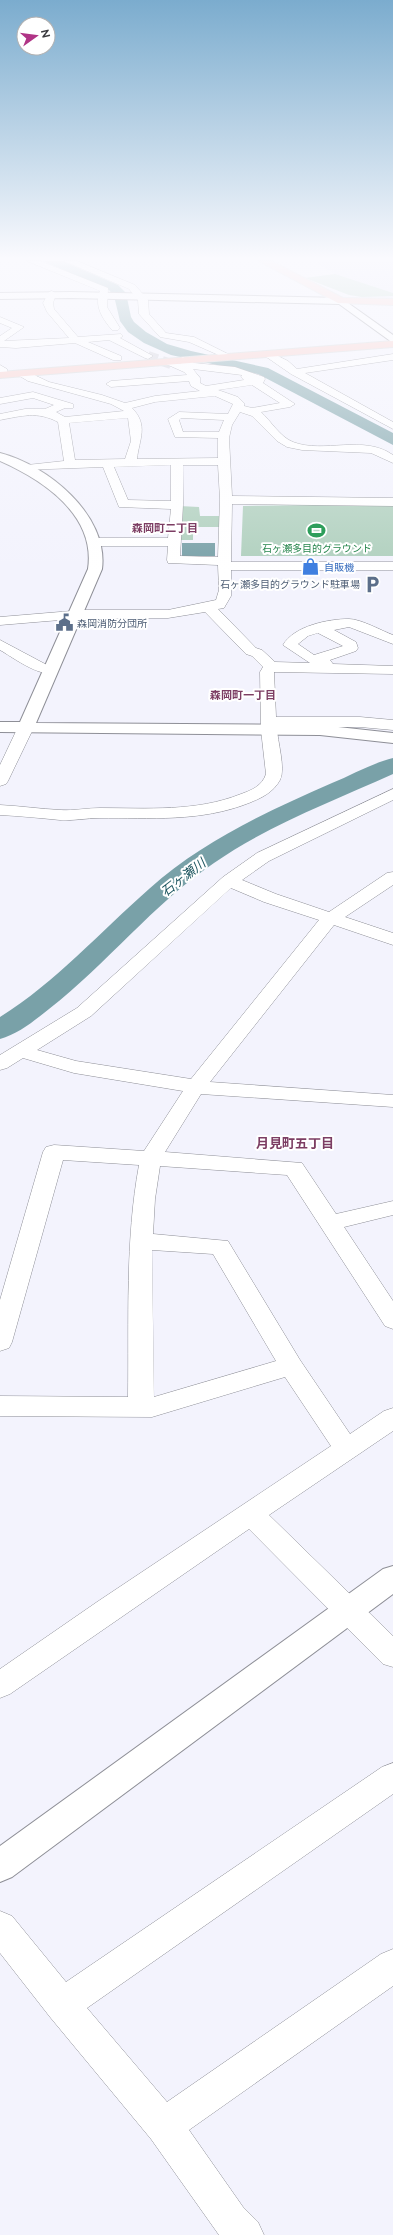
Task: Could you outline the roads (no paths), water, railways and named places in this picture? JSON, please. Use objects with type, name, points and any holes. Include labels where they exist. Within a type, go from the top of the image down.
[{"type":"main road","points":[[1,371],[62,365]]},
{"type":"main road","points":[[1,371],[22,373],[111,365]]},
{"type":"street","points":[[0,621],[74,615],[168,614],[219,605],[223,602],[225,591],[224,563],[226,500],[223,461],[225,428],[235,413],[239,403],[235,399],[206,390],[195,384],[195,378],[190,370],[175,365]]},
{"type":"street","points":[[193,365],[235,370],[250,374],[260,379],[254,382],[206,390]]},
{"type":"street","points":[[288,365],[295,372],[393,426]]},
{"type":"street","points":[[295,372],[342,365]]},
{"type":"street","points":[[225,435],[179,434],[173,419],[179,415],[235,413],[290,404],[254,382],[231,372]]},
{"type":"street","points":[[22,373],[42,383],[94,396],[128,410]]},
{"type":"street","points":[[111,384],[195,378]]},
{"type":"street","points":[[164,380],[167,384],[186,396]]},
{"type":"street","points":[[101,381],[155,400]]},
{"type":"street","points":[[47,412],[63,420],[128,410],[155,400],[218,393]]},
{"type":"street","points":[[0,401],[33,395],[69,406],[94,396]]},
{"type":"street","points":[[0,417],[25,412],[47,412],[63,405]]},
{"type":"street","points":[[366,412],[386,408]]},
{"type":"street","points":[[128,410],[134,429],[136,442],[130,454],[131,463]]},
{"type":"street","points":[[251,411],[290,445],[363,449],[389,455],[393,460]]},
{"type":"street","points":[[63,420],[70,464]]},
{"type":"street","points":[[122,430],[134,429]]},
{"type":"street","points":[[65,432],[79,431]]},
{"type":"street","points":[[0,457],[27,468],[47,479],[64,493],[78,510],[94,542],[97,558],[95,569],[26,727],[0,781]]},
{"type":"street","points":[[27,468],[70,464],[223,461]]},
{"type":"street","points":[[177,462],[177,505],[173,542],[173,560],[224,563],[393,566]]},
{"type":"street","points":[[107,464],[123,504],[177,505]]},
{"type":"street","points":[[393,464],[393,469]]},
{"type":"street","points":[[226,500],[393,502]]},
{"type":"street","points":[[94,542],[173,542]]},
{"type":"street","points":[[208,607],[251,651],[257,653],[271,666],[322,664],[393,670]]},
{"type":"street","points":[[322,664],[311,659],[290,645],[292,639],[308,631],[350,623],[393,640]]},
{"type":"street","points":[[320,628],[350,645],[351,648],[322,664]]},
{"type":"street","points":[[0,644],[44,668],[51,669]]},
{"type":"street","points":[[0,810],[32,811],[62,815],[80,813],[192,813],[218,810],[260,792],[272,782],[274,774],[269,726],[267,672],[271,666]]},
{"type":"street","points":[[0,727],[269,726],[360,722],[393,725]]},
{"type":"street","points":[[269,726],[349,732],[393,738]]},
{"type":"street","points":[[0,1064],[84,1012],[229,881],[263,857],[393,794]]},
{"type":"street","points":[[140,1408],[141,1241],[144,1199],[151,1158],[172,1122],[196,1086],[331,918],[393,877]]},
{"type":"street","points":[[229,881],[270,898],[393,939]]},
{"type":"street","points":[[21,1051],[74,1067],[196,1086],[393,1101]]},
{"type":"street","points":[[0,1342],[54,1152],[294,1168],[393,1320]]},
{"type":"street","points":[[331,1224],[393,1208]]},
{"type":"street","points":[[141,1241],[220,1247],[291,1366],[347,1449]]},
{"type":"street","points":[[0,1406],[152,1407],[291,1366]]},
{"type":"street","points":[[0,1685],[107,1610],[393,1418]]},
{"type":"street","points":[[251,1514],[393,1655]]},
{"type":"street","points":[[0,1866],[393,1578]]},
{"type":"street","points":[[62,2005],[393,1777]]},
{"type":"street","points":[[0,1927],[62,2005],[164,2126],[230,2220],[245,2235]]},
{"type":"street","points":[[164,2126],[393,1966]]},
{"type":"water","points":[[182,543],[215,543],[215,556],[182,556]]},
{"type":"waterway","name":"石ヶ瀬川","points":[[241,365],[263,371],[393,440]]},
{"type":"waterway","name":"石ヶ瀬川","points":[[0,1030],[49,996],[94,956],[158,894],[205,857],[230,841],[257,827],[393,765]]},
{"type":"place","name":"石ヶ瀬多目的グラウンド","points":[[317,531]]},
{"type":"place","name":"自販機","points":[[311,567]]},
{"type":"place","name":"石ヶ瀬多目的グラウンド駐車場","points":[[373,584]]},
{"type":"place","name":"森岡消防分団所","points":[[64,623]]},
{"type":"district","name":"森岡町二丁目","points":[[165,528]]},
{"type":"district","name":"森岡町一丁目","points":[[243,695]]},
{"type":"district","name":"月見町五丁目","points":[[295,1143]]}]
